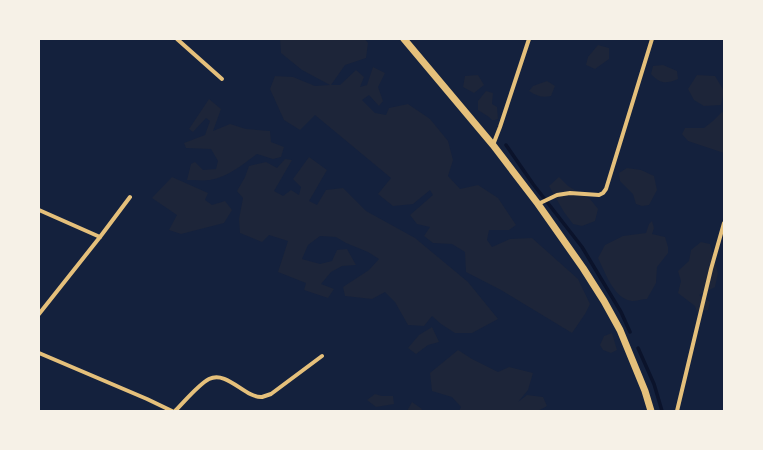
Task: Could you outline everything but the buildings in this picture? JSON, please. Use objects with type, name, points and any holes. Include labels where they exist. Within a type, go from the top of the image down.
[{"type":"street","points":[[177,39],[222,79]]},
{"type":"street","points":[[404,39],[493,145],[538,204],[583,268],[620,330],[645,391],[651,411]]},
{"type":"street","points":[[493,145],[529,39]]},
{"type":"street","points":[[538,204],[556,195],[570,193],[599,195],[606,189],[652,39]]},
{"type":"street","points":[[39,314],[100,238],[130,197]]},
{"type":"street","points":[[39,210],[100,238]]},
{"type":"street","points":[[677,411],[724,223]]},
{"type":"street","points":[[39,353],[172,411]]},
{"type":"street","points":[[175,411],[209,379],[216,377],[222,378],[255,396],[261,397],[271,394],[322,356]]},
{"type":"shaded area","points":[[280,39],[365,39],[368,43],[366,58],[345,65],[331,85],[340,85],[356,70],[364,77],[360,87],[367,85],[373,67],[385,73],[378,87],[383,101],[379,106],[369,95],[362,100],[375,113],[386,115],[389,108],[408,104],[430,119],[448,141],[453,160],[448,176],[460,189],[478,185],[498,198],[516,225],[509,230],[489,230],[487,240],[492,247],[510,239],[532,238],[578,279],[590,304],[572,333],[501,290],[466,272],[465,252],[452,244],[433,243],[424,236],[430,227],[417,224],[410,215],[433,195],[430,190],[413,204],[393,206],[378,194],[391,178],[315,115],[300,130],[284,120],[270,89],[275,76],[293,77],[315,86],[330,85],[302,70],[281,53]]},
{"type":"shaded area","points":[[598,45],[609,48],[609,59],[595,69],[586,65],[588,57]]},
{"type":"shaded area","points":[[663,65],[677,71],[678,79],[670,82],[657,80],[651,74],[653,66]]},
{"type":"shaded area","points":[[478,75],[484,85],[474,93],[463,87],[465,76]]},
{"type":"shaded area","points":[[697,75],[715,76],[724,91],[721,105],[704,106],[694,100],[688,89]]},
{"type":"shaded area","points":[[547,81],[555,86],[551,96],[540,96],[529,91],[533,86]]},
{"type":"shaded area","points":[[486,91],[493,93],[492,104],[497,107],[498,119],[492,120],[478,110],[478,101]]},
{"type":"shaded area","points":[[209,99],[221,109],[213,131],[230,124],[246,129],[270,131],[271,142],[284,147],[281,157],[273,159],[257,154],[235,170],[223,176],[210,180],[187,180],[191,164],[195,162],[203,170],[216,169],[218,161],[211,149],[186,148],[184,143],[205,135],[210,121],[206,118],[193,132],[189,129]]},
{"type":"shaded area","points":[[722,112],[724,113],[724,153],[688,141],[682,134],[685,128],[704,128]]},
{"type":"shaded area","points":[[309,157],[327,170],[309,201],[317,205],[326,190],[343,188],[366,211],[415,238],[468,282],[498,319],[472,333],[455,333],[432,316],[424,326],[408,325],[395,302],[385,292],[372,299],[345,296],[343,287],[369,270],[379,259],[368,252],[336,237],[320,236],[308,245],[302,259],[320,264],[332,261],[337,250],[347,249],[356,265],[342,266],[331,272],[321,284],[334,289],[328,298],[304,290],[306,283],[278,272],[288,241],[269,235],[262,242],[240,233],[239,219],[243,198],[237,191],[249,166],[266,162],[277,168],[285,159],[292,160],[274,191],[283,196],[291,190],[299,195],[301,187],[293,179]]},
{"type":"shaded area","points":[[627,168],[641,170],[654,176],[657,190],[649,205],[642,206],[636,204],[633,194],[620,181],[619,173]]},
{"type":"shaded area","points":[[172,177],[208,193],[205,200],[212,205],[225,201],[232,210],[224,223],[181,234],[169,230],[177,215],[152,198]]},
{"type":"shaded area","points":[[559,177],[568,186],[590,199],[598,209],[595,221],[582,226],[573,224],[564,212],[549,186]]},
{"type":"shaded area","points":[[652,221],[654,228],[652,234],[665,237],[668,253],[657,267],[656,283],[647,299],[632,301],[626,299],[615,290],[598,258],[605,245],[623,236],[646,233],[649,224]]},
{"type":"shaded area","points":[[701,242],[710,244],[718,273],[715,287],[699,295],[710,302],[708,310],[697,312],[695,306],[678,293],[681,281],[678,271],[689,261],[691,250]]},
{"type":"shaded area","points":[[432,327],[439,342],[428,345],[416,354],[408,348],[419,335]]},
{"type":"shaded area","points":[[612,333],[617,350],[611,353],[603,350],[600,345],[604,336]]},
{"type":"shaded area","points":[[458,350],[498,372],[509,367],[533,373],[528,390],[518,402],[527,395],[543,397],[547,406],[538,411],[459,411],[461,407],[452,397],[432,391],[430,373]]},
{"type":"shaded area","points":[[375,394],[382,396],[393,396],[394,404],[376,407],[367,400]]},
{"type":"shaded area","points":[[412,402],[422,409],[421,411],[407,411]]},
{"type":"waterway","points":[[506,145],[533,184],[582,247],[621,312],[630,332]]},
{"type":"waterway","points":[[638,348],[654,384],[662,411]]}]
